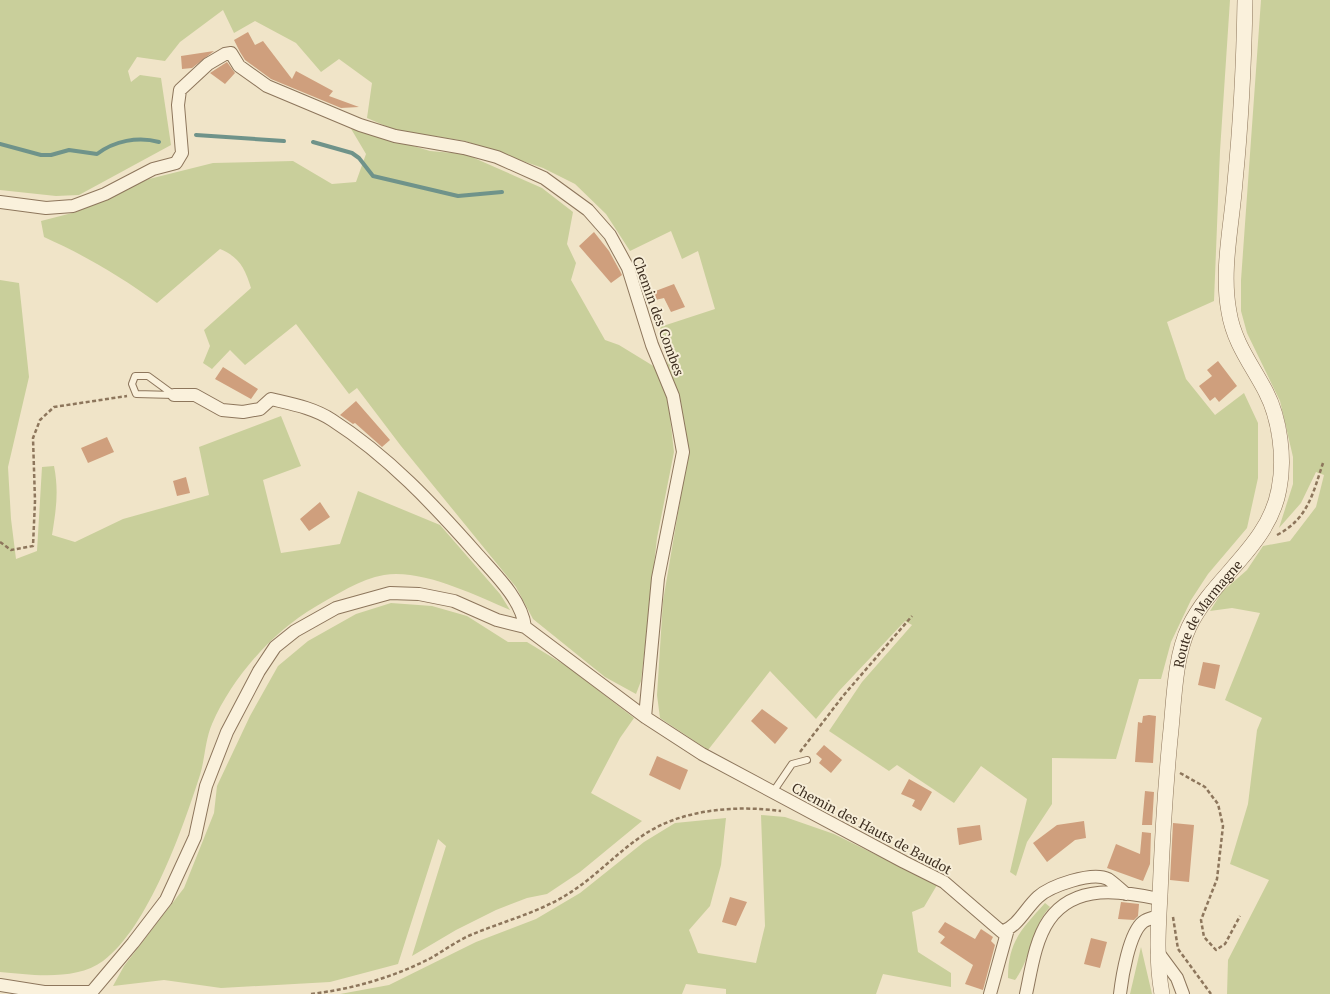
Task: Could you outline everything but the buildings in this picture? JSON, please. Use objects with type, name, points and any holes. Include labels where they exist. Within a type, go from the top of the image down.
[{"type":"street","name":"Route de Marmagne","points":[[1162,994],[1157,950],[1162,824],[1177,674],[1187,630],[1201,605],[1245,556],[1266,523],[1279,490],[1281,454],[1276,421],[1267,393],[1236,341],[1229,312],[1226,279],[1242,90],[1245,0]]},
{"type":"street","name":"Chemin des Combes","points":[[0,202],[46,208],[73,206],[105,194],[153,170],[176,162],[182,153],[178,104],[180,90],[208,64],[231,52],[239,66],[267,86],[360,125],[395,136],[464,148],[497,157],[544,178],[588,210],[610,235],[628,268],[652,345],[672,396],[683,452],[658,578],[644,717]]},
{"type":"street","points":[[0,985],[44,992],[90,993],[134,943],[166,900],[195,837],[206,786],[227,732],[259,671],[275,647],[295,631],[336,608],[390,593],[419,594],[454,601],[497,620],[525,627],[524,616],[513,599],[432,502],[332,419],[307,408],[271,399],[260,409],[243,412],[222,410],[195,395],[174,394]]},
{"type":"street","name":"Chemin des Hauts de Baudot","points":[[525,627],[644,717],[702,754],[904,862],[931,874],[944,882],[1002,932],[1008,929]]},
{"type":"street","points":[[990,994],[1008,929],[1012,928],[1038,896],[1057,886],[1085,878],[1106,878],[1126,894]]},
{"type":"street","points":[[1026,994],[1041,937],[1049,920],[1076,896],[1104,892],[1159,899]]},
{"type":"street","points":[[1120,994],[1122,977],[1135,932],[1143,922],[1158,916]]},
{"type":"street","points":[[1157,950],[1176,978],[1183,994]]},
{"type":"lane","points":[[135,376],[148,376],[174,394],[136,394],[132,384],[135,376]]},
{"type":"lane","points":[[773,792],[792,764],[807,760]]},
{"type":"path","points":[[0,542],[11,550],[33,546],[33,438],[40,420],[54,408],[136,394]]},
{"type":"path","points":[[1258,534],[1274,536],[1290,528],[1309,506],[1323,463]]},
{"type":"path","points":[[792,764],[843,696],[912,616]]},
{"type":"path","points":[[1168,766],[1205,787],[1218,804],[1223,826],[1216,879],[1200,920],[1204,937],[1216,950],[1226,944],[1240,916]]},
{"type":"path","points":[[312,994],[353,987],[384,978],[431,958],[466,937],[535,911],[574,890],[643,835],[675,820],[715,811],[754,808],[785,812]]},
{"type":"path","points":[[1159,899],[1174,920],[1178,948],[1211,994]]},
{"type":"green space","points":[[0,0],[1230,0],[1220,151],[1214,301],[1167,322],[1186,379],[1215,415],[1244,393],[1258,423],[1258,478],[1247,528],[1208,574],[1191,600],[1171,642],[1161,679],[1139,679],[1116,759],[1052,758],[1052,804],[1027,842],[1016,876],[1010,872],[1027,799],[981,766],[954,803],[897,765],[889,771],[829,731],[862,682],[912,625],[905,621],[839,691],[816,719],[770,671],[708,750],[660,718],[657,695],[663,601],[687,460],[660,327],[715,309],[698,251],[682,259],[671,231],[630,251],[606,214],[575,184],[543,168],[465,141],[395,130],[367,118],[372,83],[339,59],[321,72],[296,43],[255,21],[234,33],[223,10],[180,42],[165,61],[137,57],[128,71],[131,82],[140,75],[161,78],[171,145],[79,195],[56,196],[0,190]]},
{"type":"green space","points":[[1261,0],[1330,0],[1330,994],[1227,994],[1228,960],[1269,880],[1230,864],[1248,804],[1257,730],[1262,718],[1225,700],[1260,613],[1232,608],[1210,611],[1222,592],[1247,570],[1263,546],[1290,541],[1316,507],[1324,475],[1316,472],[1301,503],[1279,528],[1293,484],[1293,457],[1280,401],[1247,333],[1241,311],[1241,280]]},
{"type":"green space","points":[[350,127],[430,151],[465,154],[542,188],[573,212],[567,244],[576,263],[571,280],[605,340],[619,345],[655,367],[668,400],[674,452],[657,538],[641,681],[636,694],[605,677],[533,619],[516,587],[401,446],[357,388],[349,394],[296,324],[245,365],[230,350],[212,369],[203,363],[210,346],[204,330],[251,288],[244,269],[227,252],[220,249],[157,303],[102,267],[44,237],[41,221],[76,212],[149,179],[213,163],[293,161],[332,184],[356,182],[366,154]]},
{"type":"green space","points":[[0,280],[19,283],[29,377],[8,467],[11,519],[16,559],[37,551],[42,467],[54,466],[56,475],[55,517],[52,535],[75,542],[123,519],[209,495],[199,447],[281,416],[301,466],[263,480],[281,553],[340,544],[358,491],[440,525],[500,594],[510,610],[432,579],[399,574],[384,575],[366,580],[340,593],[299,617],[284,629],[242,673],[220,707],[210,730],[200,775],[174,848],[149,902],[135,925],[119,946],[103,961],[80,972],[67,974],[40,975],[0,972]]},
{"type":"green space","points":[[391,603],[432,606],[467,616],[508,642],[527,642],[568,667],[634,718],[620,738],[591,793],[642,821],[580,872],[547,894],[527,898],[496,910],[456,930],[412,956],[446,846],[438,839],[398,964],[330,982],[221,988],[164,980],[113,986],[124,966],[184,888],[214,813],[217,786],[250,716],[278,666],[308,641],[356,614]]},
{"type":"green space","points":[[761,815],[785,817],[834,834],[937,885],[924,907],[912,912],[918,952],[951,973],[951,987],[883,974],[876,994],[726,994],[726,989],[686,984],[682,994],[340,994],[389,985],[476,942],[536,919],[580,893],[644,842],[675,823],[726,818],[721,865],[710,906],[689,930],[698,953],[756,963],[765,926]]},
{"type":"green space","points":[[1045,903],[1050,907],[1039,924],[1021,971],[1015,980],[1008,978],[1011,954],[1018,936]]},
{"type":"green space","points":[[1141,947],[1152,994],[1130,994]]},
{"type":"waterway","points":[[196,135],[284,141]]},
{"type":"waterway","points":[[0,144],[41,155],[51,155],[69,150],[97,154],[119,143],[135,140],[159,142]]},
{"type":"waterway","points":[[313,142],[352,153],[359,158],[373,176],[458,196],[502,192]]}]
